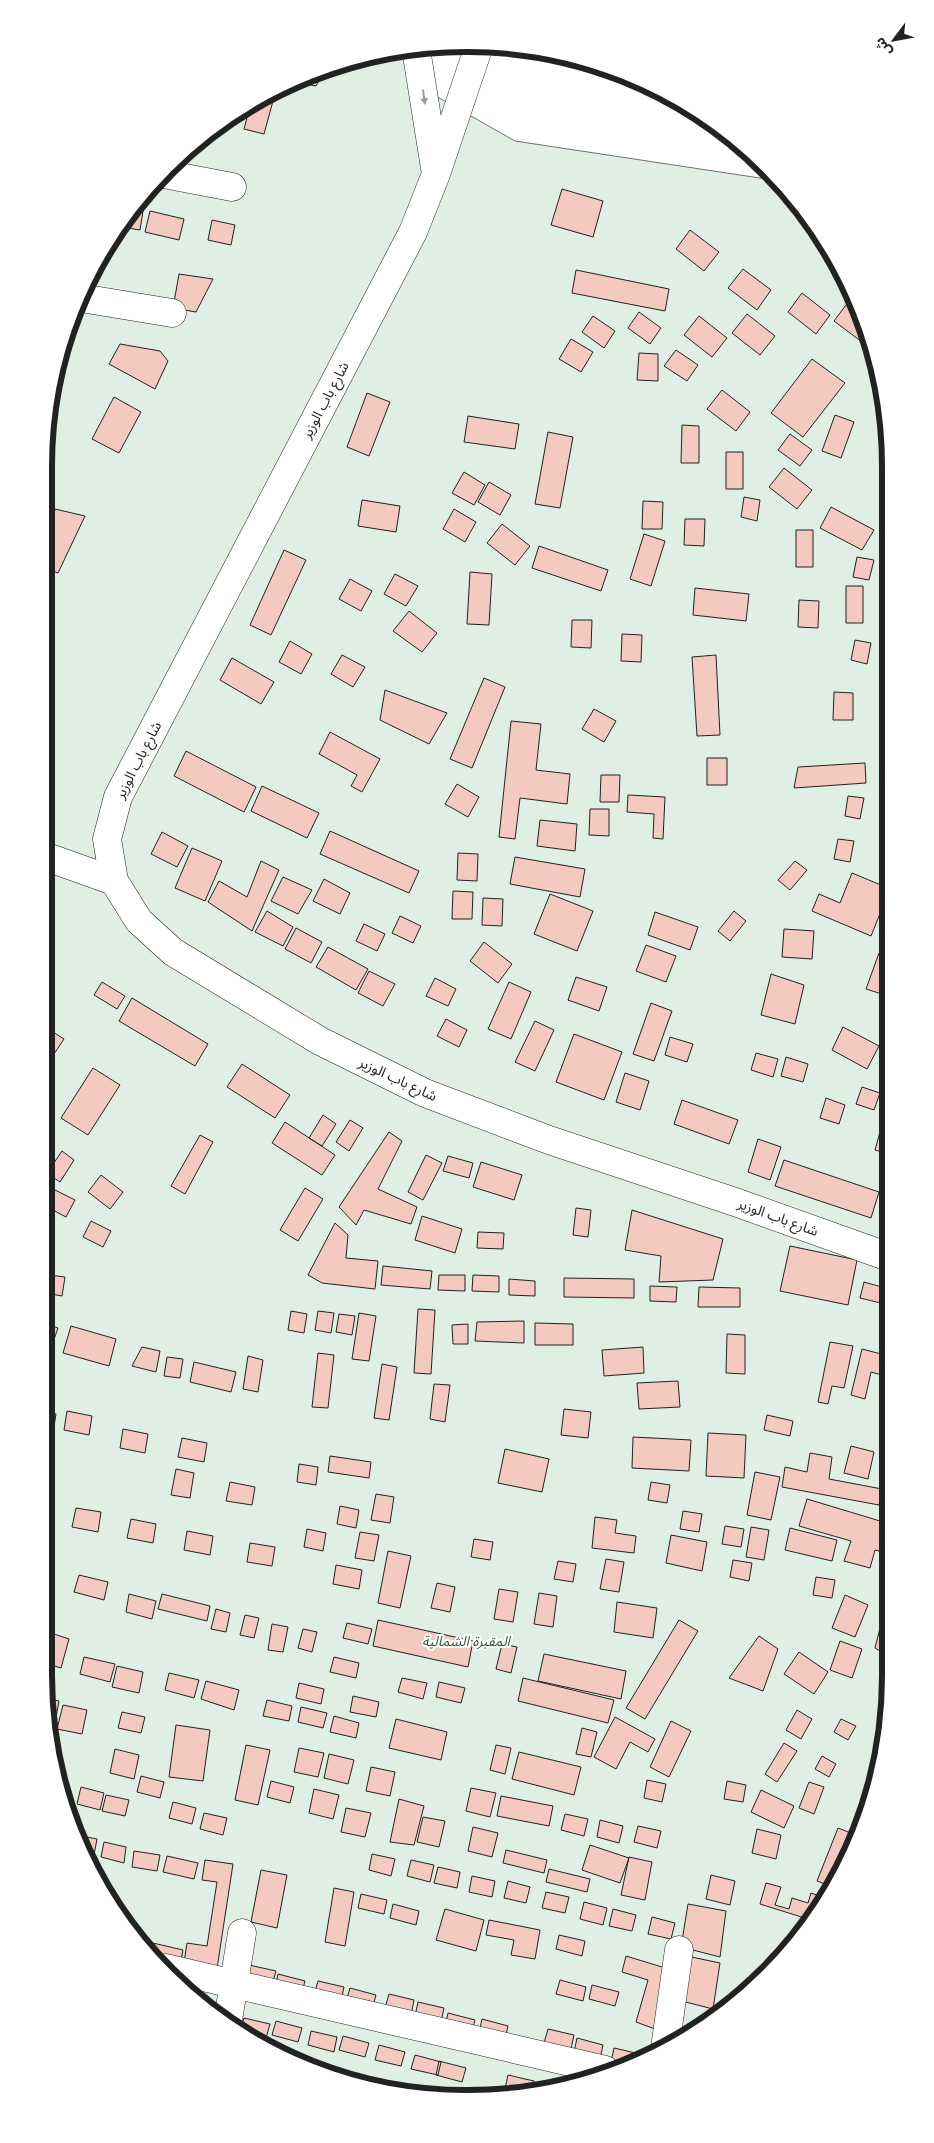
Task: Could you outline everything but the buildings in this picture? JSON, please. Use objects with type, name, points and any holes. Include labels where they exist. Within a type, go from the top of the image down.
[{"type":"street","name":"شارع باب الوزير","points":[[476,52],[436,174],[413,232],[118,797],[108,838],[114,881],[138,921],[173,952],[320,1041],[425,1093],[550,1140],[738,1203],[882,1254]]},
{"type":"street","points":[[417,56],[436,174]]},
{"type":"street","points":[[172,176],[232,187]]},
{"type":"street","points":[[88,299],[172,313]]},
{"type":"street","points":[[52,859],[114,881]]},
{"type":"street","points":[[229,2015],[242,1933]]},
{"type":"street","points":[[666,2039],[679,1950]]},
{"type":"street","points":[[175,1970],[600,2069]]},
{"type":"green space","name":"المقبرة الشمالية","points":[[404,57],[411,82],[515,141],[764,179],[779,194],[812,237],[839,284],[860,334],[874,386],[881,440],[882,467],[881,1703],[874,1757],[860,1809],[839,1859],[812,1906],[796,1928],[779,1949],[740,1988],[697,2021],[674,2035],[650,2048],[600,2069],[548,2083],[521,2087],[494,2090],[440,2090],[386,2083],[334,2069],[308,2059],[284,2048],[237,2021],[194,1988],[155,1949],[122,1906],[108,1883],[95,1859],[74,1809],[60,1757],[53,1703],[52,1676],[53,440],[60,386],[74,334],[95,284],[108,260],[122,237],[155,194],[194,155],[237,122],[284,95],[308,84],[334,74],[386,60]]}]
